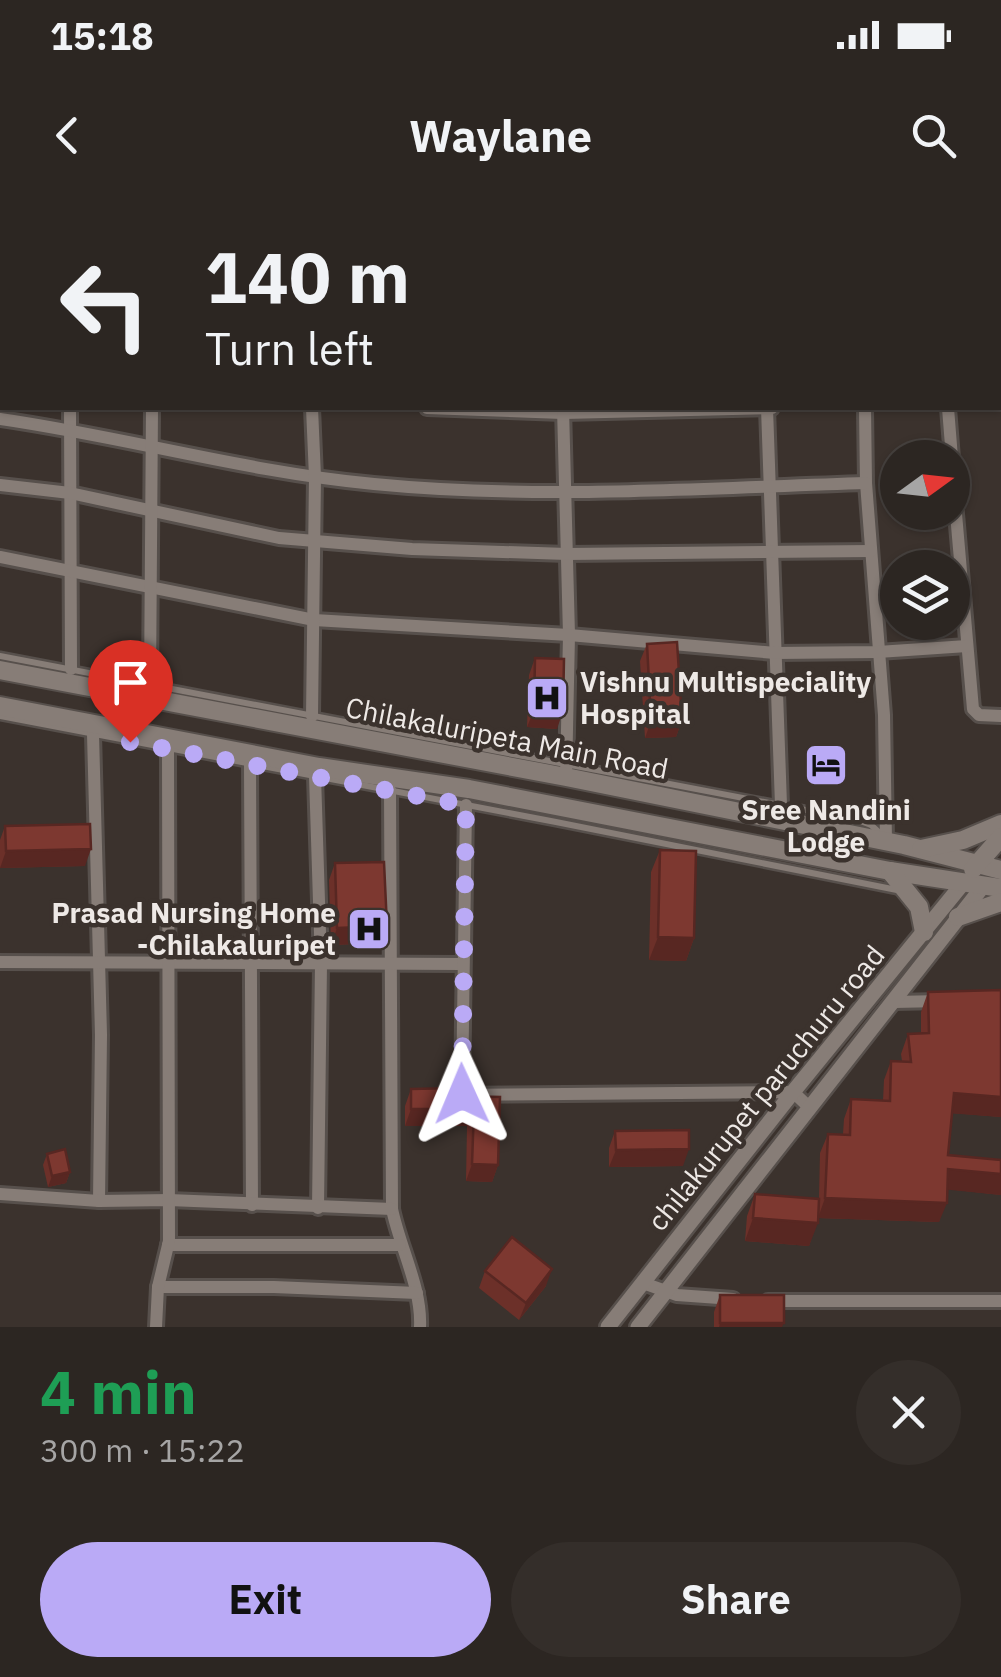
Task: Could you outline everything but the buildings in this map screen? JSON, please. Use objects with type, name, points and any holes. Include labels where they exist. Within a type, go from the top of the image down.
[{"type":"main road","name":"Chilakaluripeta Main Road","points":[[0,670],[567,772],[888,842],[993,873]]},
{"type":"main road","name":"Chilakaluripeta Main Road","points":[[0,706],[319,768],[469,789],[890,871],[964,882],[993,873]]},
{"type":"main road","points":[[921,850],[964,840],[1001,824]]},
{"type":"main road","points":[[993,873],[1001,837]]},
{"type":"main road","points":[[890,871],[919,906],[924,932]]},
{"type":"main road","points":[[966,914],[1001,902]]},
{"type":"street","points":[[70,410],[71,668]]},
{"type":"street","points":[[150,685],[152,410]]},
{"type":"street","points":[[312,410],[312,716]]},
{"type":"street","points":[[563,410],[569,635],[567,772]]},
{"type":"street","points":[[769,410],[781,805]]},
{"type":"street","points":[[865,410],[888,842]]},
{"type":"street","points":[[948,410],[951,440]]},
{"type":"street","points":[[0,419],[70,429],[153,449],[315,478],[444,489],[565,492],[866,483]]},
{"type":"street","points":[[0,485],[70,493],[279,538],[412,549],[567,554],[871,551]]},
{"type":"street","points":[[957,530],[973,710],[979,715],[1001,716]]},
{"type":"street","points":[[0,557],[314,620],[569,635],[775,653],[967,646]]},
{"type":"street","points":[[94,734],[99,1201]]},
{"type":"street","points":[[156,1327],[158,1287],[168,1244],[169,1200],[168,749]]},
{"type":"street","points":[[250,763],[252,1204]]},
{"type":"street","points":[[315,776],[321,964],[318,1208]]},
{"type":"street","points":[[390,790],[392,1209],[421,1308],[420,1327]]},
{"type":"street","points":[[462,1094],[466,805]]},
{"type":"street","name":"chilakurupet paruchuru road","points":[[638,1327],[966,914],[993,873]]},
{"type":"street","name":"chilakurupet paruchuru road","points":[[608,1327],[964,882]]},
{"type":"street","points":[[966,914],[1001,917]]},
{"type":"street","points":[[0,962],[462,964]]},
{"type":"street","points":[[894,1002],[962,1001]]},
{"type":"street","points":[[426,1095],[793,1092],[809,1107]]},
{"type":"street","points":[[392,1096],[409,1096]]},
{"type":"street","points":[[0,1194],[99,1201],[392,1209]]},
{"type":"street","points":[[168,1244],[400,1245]]},
{"type":"street","points":[[643,1283],[665,1292],[744,1300]]},
{"type":"street","points":[[158,1287],[417,1293]]},
{"type":"street","points":[[762,1301],[1001,1301]]},
{"type":"lane","points":[[0,656],[312,716],[567,772],[858,820],[871,825],[888,842]]},
{"type":"lane","points":[[0,716],[910,892]]},
{"type":"place","name":"Vishnu Multispeciality Hospital","points":[[547,698]]},
{"type":"place","name":"Sree Nandini Lodge","points":[[826,765]]},
{"type":"place","name":"Prasad Nursing Home -Chilakaluripet","points":[[369,929]]},
{"type":"route","points":[[130,742],[466,805],[462,1094]]}]
